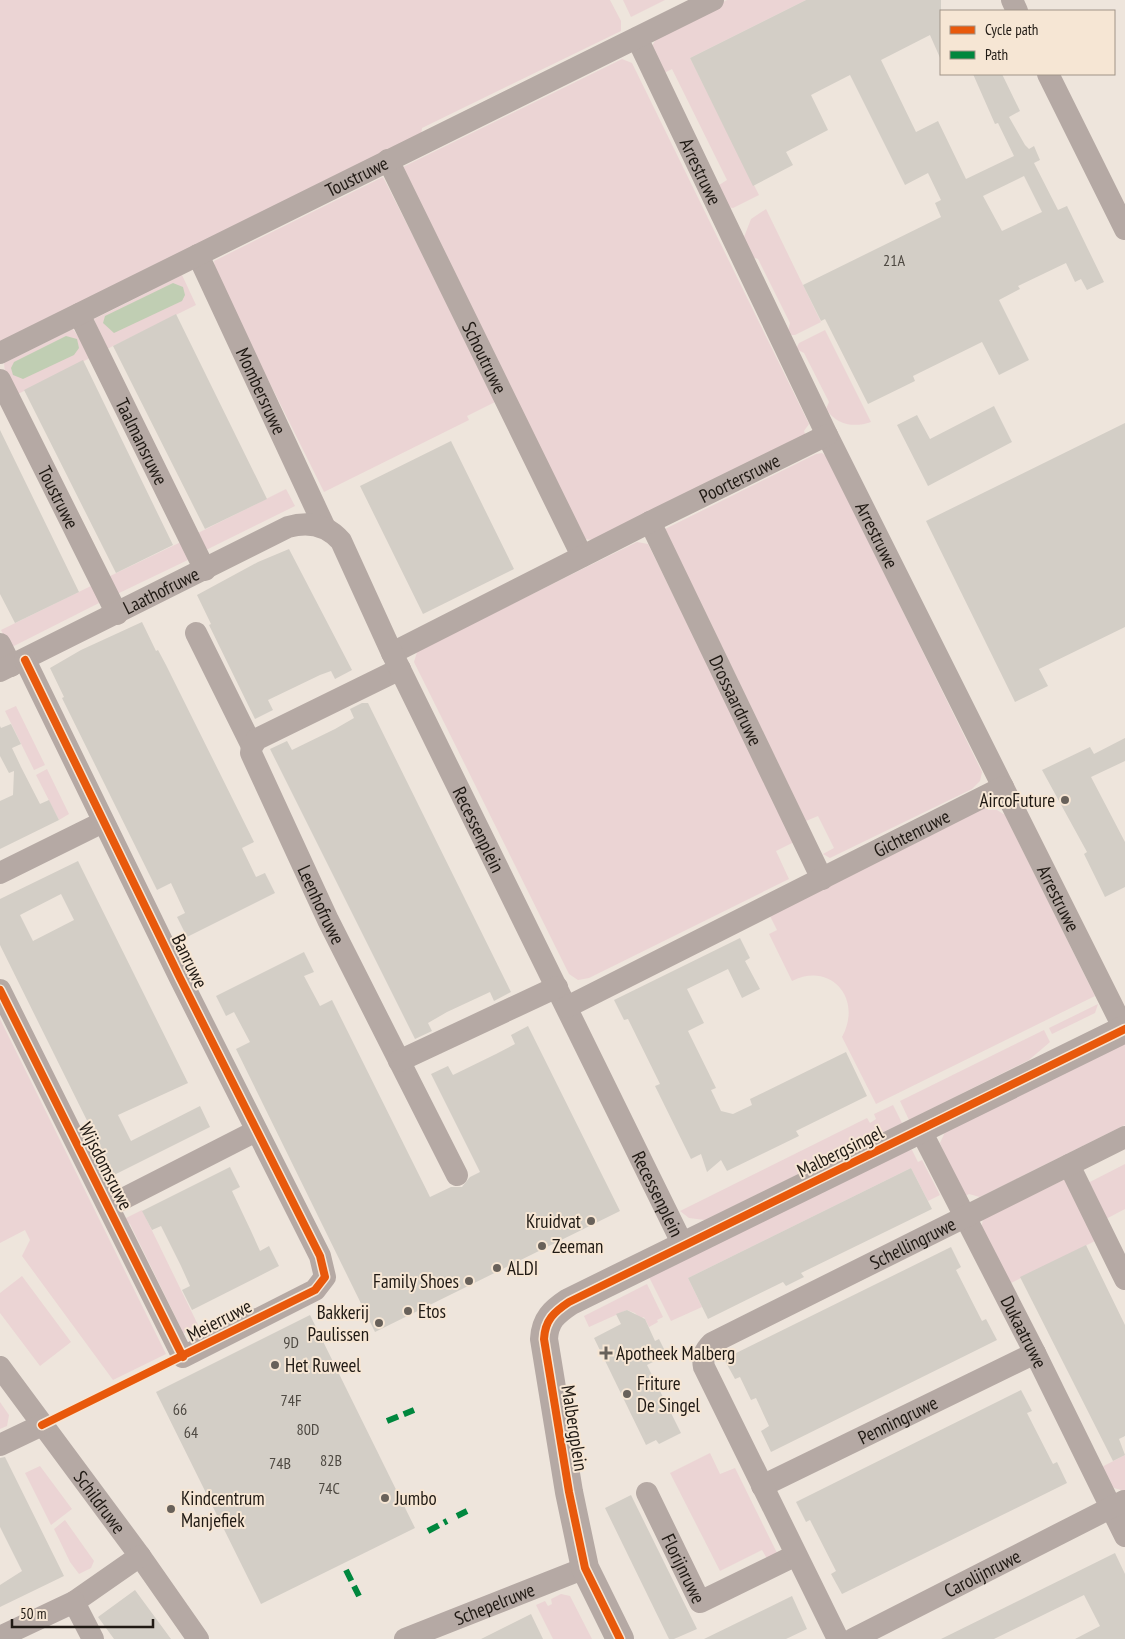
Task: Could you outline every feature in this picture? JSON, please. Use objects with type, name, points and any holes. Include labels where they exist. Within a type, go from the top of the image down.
[{"type":"street","name":"Toustruwe","points":[[0,354],[713,0]]},
{"type":"street","name":"Arrestruwe","points":[[637,38],[828,435],[1124,1029]]},
{"type":"street","points":[[1048,75],[1125,230]]},
{"type":"street","name":"Schoutruwe","points":[[388,160],[582,556]]},
{"type":"street","name":"Mombersruwe","points":[[198,255],[326,528]]},
{"type":"street","name":"Taalmansruwe","points":[[78,314],[205,570]]},
{"type":"street","name":"Toustruwe","points":[[0,380],[117,614]]},
{"type":"street","name":"Poortersruwe","points":[[650,522],[828,435]]},
{"type":"street","points":[[252,746],[257,739],[582,556],[650,522]]},
{"type":"street","name":"Drossaardruwe","points":[[650,522],[822,879]]},
{"type":"street","name":"Laathofruwe","points":[[12,666],[288,527],[306,524],[326,528]]},
{"type":"street","name":"Recessenplein","points":[[326,528],[341,541],[396,661],[684,1247]]},
{"type":"street","name":"Leenhofruwe","points":[[196,633],[252,746],[251,753],[254,762],[328,920],[457,1175]]},
{"type":"street","name":"Banruwe","points":[[0,644],[103,822],[320,1256],[325,1277]]},
{"type":"street","name":"Gichtenruwe","points":[[822,879],[1003,787]]},
{"type":"street","points":[[0,873],[103,822]]},
{"type":"street","points":[[567,1007],[822,879]]},
{"type":"street","points":[[399,1060],[557,987]]},
{"type":"street","name":"Wijsdomsruwe","points":[[0,990],[182,1357]]},
{"type":"street","name":"Malbergsingel","points":[[569,1302],[1124,1029]]},
{"type":"street","name":"Dukaatruwe","points":[[920,1130],[1035,1353],[1119,1504],[1125,1536]]},
{"type":"street","name":"Wijsdomsruwe","points":[[108,1206],[256,1131]]},
{"type":"street","name":"Schellingruwe","points":[[762,1486],[704,1368],[704,1355],[712,1343],[1125,1137]]},
{"type":"street","points":[[1069,1165],[1125,1279]]},
{"type":"street","name":"Meierruwe","points":[[182,1357],[315,1290],[325,1277]]},
{"type":"street","name":"Malbergplein","points":[[569,1302],[556,1310],[547,1321],[544,1339],[567,1482],[585,1568]]},
{"type":"street","name":"Penningruwe","points":[[762,1486],[1035,1353]]},
{"type":"street","name":"Schildruwe","points":[[0,1367],[140,1556],[198,1639]]},
{"type":"street","points":[[0,1446],[42,1425]]},
{"type":"street","points":[[762,1486],[838,1639]]},
{"type":"street","name":"Florijnruwe","points":[[647,1493],[700,1602],[796,1555]]},
{"type":"street","name":"Carolijnruwe","points":[[861,1637],[1119,1504]]},
{"type":"street","points":[[0,1637],[74,1602],[140,1556]]},
{"type":"street","points":[[585,1568],[620,1639]]},
{"type":"street","name":"Schepelruwe","points":[[405,1639],[585,1568]]},
{"type":"street","points":[[74,1602],[93,1639]]},
{"type":"shaded area","points":[[0,0],[610,0],[621,21],[621,31],[422,128],[421,136],[0,344]]},
{"type":"shaded area","points":[[623,0],[665,0],[631,17]]},
{"type":"shaded area","points":[[727,0],[806,0],[690,58],[759,195],[733,208],[728,207],[716,187],[727,180],[672,69],[660,75],[652,46],[659,34]]},
{"type":"shaded area","points":[[622,59],[632,63],[809,424],[804,431],[806,436],[594,540],[583,539],[401,168]]},
{"type":"shaded area","points":[[383,177],[497,401],[467,416],[469,420],[324,492],[216,275],[214,261]]},
{"type":"shaded area","points":[[766,209],[821,322],[795,335],[791,335],[788,331],[790,323],[758,259],[752,257],[744,237],[751,219]]},
{"type":"shaded area","points":[[182,275],[196,305],[105,350],[94,319]]},
{"type":"shaded area","points":[[173,283],[183,287],[185,295],[182,301],[114,333],[103,323],[105,316]]},
{"type":"shaded area","points":[[73,329],[92,357],[16,395],[5,373],[4,363]]},
{"type":"shaded area","points":[[825,330],[871,422],[852,425],[835,419],[826,409],[829,402],[804,353],[796,349],[799,343]]},
{"type":"shaded area","points":[[66,336],[77,339],[79,348],[74,355],[23,379],[13,375],[11,368],[14,362]]},
{"type":"shaded area","points":[[822,453],[827,457],[982,772],[980,781],[972,789],[830,858],[823,854],[834,848],[818,816],[806,821],[665,529],[816,454]]},
{"type":"shaded area","points":[[286,489],[295,506],[204,551],[196,534]]},
{"type":"shaded area","points":[[183,541],[192,558],[115,595],[106,578]]},
{"type":"shaded area","points":[[637,542],[648,544],[796,841],[776,851],[789,879],[589,978],[578,980],[569,974],[414,662],[417,652],[425,647]]},
{"type":"shaded area","points":[[93,585],[101,602],[10,648],[1,630]]},
{"type":"shaded area","points":[[16,706],[45,765],[34,770],[5,711]]},
{"type":"shaded area","points":[[47,769],[69,814],[59,820],[36,775]]},
{"type":"shaded area","points":[[985,805],[988,810],[997,810],[1005,815],[1095,996],[876,1104],[842,1037],[849,1009],[846,997],[840,987],[830,980],[819,976],[806,976],[792,981],[769,934],[777,930],[768,912]]},
{"type":"shaded area","points":[[1098,1004],[1095,1013],[1052,1034],[1049,1028]]},
{"type":"shaded area","points":[[0,1019],[166,1354],[113,1380],[22,1256],[30,1240],[25,1230],[0,1243]]},
{"type":"shaded area","points":[[1044,1030],[1050,1042],[1029,1060],[909,1120],[900,1101]]},
{"type":"shaded area","points":[[1125,1042],[1125,1125],[980,1197],[969,1194],[963,1197],[940,1143],[945,1132]]},
{"type":"shaded area","points":[[893,1105],[902,1123],[705,1220],[689,1218],[680,1211],[867,1118],[870,1123],[876,1119],[874,1114]]},
{"type":"shaded area","points":[[912,1150],[918,1162],[922,1160],[940,1195],[928,1201],[911,1168],[688,1278],[702,1307],[671,1321],[649,1277],[905,1151]]},
{"type":"shaded area","points":[[1125,1164],[1125,1209],[1104,1220],[1086,1184]]},
{"type":"shaded area","points":[[1065,1179],[1099,1239],[1007,1285],[981,1230],[983,1219]]},
{"type":"shaded area","points":[[142,1210],[200,1329],[194,1332],[191,1329],[179,1336],[180,1326],[130,1224],[122,1220]]},
{"type":"shaded area","points":[[22,1276],[71,1342],[40,1366],[0,1313],[0,1293]]},
{"type":"shaded area","points":[[647,1284],[663,1317],[657,1320],[658,1322],[649,1327],[644,1317],[640,1319],[635,1313],[627,1310],[589,1327],[584,1316]]},
{"type":"shaded area","points":[[0,1402],[9,1415],[7,1426],[0,1429]]},
{"type":"shaded area","points":[[710,1453],[720,1474],[735,1468],[778,1555],[769,1562],[762,1550],[720,1571],[670,1473]]},
{"type":"shaded area","points":[[1125,1455],[1125,1490],[1120,1490],[1112,1487],[1098,1469]]},
{"type":"shaded area","points":[[40,1466],[72,1509],[51,1525],[25,1473]]},
{"type":"shaded area","points":[[65,1520],[94,1561],[91,1568],[79,1574],[70,1562],[54,1529]]},
{"type":"shaded area","points":[[561,1594],[570,1596],[592,1639],[553,1639],[536,1605],[545,1601],[548,1606],[552,1604],[551,1599]]},
{"type":"building","points":[[806,0],[941,0],[940,58],[930,35],[881,60],[916,132],[938,121],[966,179],[1014,156],[998,123],[995,124],[973,75],[1002,75],[1020,111],[1009,117],[1025,145],[1029,149],[1034,146],[1040,160],[1034,163],[1058,210],[1067,206],[1104,282],[1087,290],[1081,279],[1075,282],[1066,263],[1018,286],[1020,289],[999,300],[1029,360],[999,375],[982,342],[913,376],[915,381],[868,404],[825,319],[821,321],[803,285],[941,217],[935,203],[941,200],[928,173],[905,185],[850,75],[811,95],[828,130],[786,152],[793,165],[753,186],[690,58]],"holes":[[[1024,176],[1042,212],[1002,231],[983,196]]]},
{"type":"building","points":[[176,314],[267,499],[205,529],[113,346]]},
{"type":"building","points":[[83,360],[173,545],[116,573],[24,390]]},
{"type":"building","points":[[994,406],[1012,442],[928,486],[897,425],[917,415],[930,439]]},
{"type":"building","points":[[1125,423],[1125,627],[1039,669],[1048,686],[1015,702],[926,521]]},
{"type":"building","points":[[0,430],[79,592],[15,623],[0,594]]},
{"type":"building","points":[[451,441],[514,569],[423,614],[360,486]]},
{"type":"building","points":[[289,549],[352,670],[335,679],[331,671],[268,700],[273,710],[255,719],[209,625],[211,624],[197,595],[258,562]]},
{"type":"building","points":[[142,622],[156,651],[158,650],[166,665],[254,842],[242,848],[256,877],[265,873],[275,893],[187,937],[177,917],[185,913],[171,883],[157,890],[62,698],[64,697],[50,668],[81,650]]},
{"type":"building","points":[[362,703],[368,703],[511,992],[494,1001],[490,992],[447,1012],[428,1023],[432,1031],[415,1039],[270,749],[287,741],[292,750],[335,729],[354,718],[350,709]]},
{"type":"building","points":[[11,724],[21,744],[12,748],[21,767],[40,804],[49,800],[59,820],[0,849],[0,801],[13,795],[14,771],[9,773],[0,756],[0,726],[1,728]]},
{"type":"building","points":[[1125,738],[1125,761],[1091,777],[1125,842],[1125,887],[1105,897],[1084,854],[1087,852],[1042,770],[1090,747],[1094,754]]},
{"type":"building","points":[[78,861],[188,1083],[118,1115],[131,1141],[200,1106],[210,1127],[114,1175],[0,945],[0,899]],"holes":[[[61,894],[74,920],[33,941],[20,915]]]},
{"type":"building","points":[[740,938],[750,958],[745,961],[760,989],[742,998],[728,969],[687,989],[704,1023],[688,1031],[716,1088],[711,1090],[721,1111],[733,1114],[752,1105],[750,1099],[846,1052],[867,1096],[796,1131],[799,1136],[727,1171],[721,1160],[707,1172],[701,1154],[691,1159],[655,1086],[660,1084],[628,1019],[624,1020],[614,1000]]},
{"type":"building","points":[[304,952],[314,972],[304,976],[320,1006],[332,1000],[430,1197],[451,1187],[462,1187],[470,1177],[480,1172],[431,1074],[448,1066],[453,1075],[496,1054],[515,1044],[511,1035],[528,1026],[620,1211],[375,1332],[236,1049],[250,1042],[234,1012],[226,1016],[216,996]]},
{"type":"building","points":[[230,1167],[240,1187],[232,1191],[260,1251],[269,1246],[279,1266],[192,1310],[182,1290],[190,1286],[161,1226],[152,1230],[142,1211]]},
{"type":"building","points":[[911,1168],[932,1209],[801,1273],[804,1277],[786,1286],[783,1282],[708,1319],[688,1278]]},
{"type":"building","points":[[1086,1245],[1125,1325],[1125,1436],[1119,1439],[1125,1455],[1113,1461],[1020,1277]]},
{"type":"building","points":[[951,1247],[961,1267],[956,1270],[982,1321],[986,1319],[997,1340],[771,1452],[761,1431],[769,1426],[756,1398],[751,1400],[740,1377],[735,1379],[724,1359]]},
{"type":"building","points":[[627,1310],[645,1319],[655,1341],[659,1339],[667,1355],[647,1365],[681,1433],[659,1444],[656,1440],[646,1445],[594,1338],[621,1324],[616,1314]]},
{"type":"building","points":[[310,1315],[415,1528],[261,1604],[156,1392]]},
{"type":"building","points":[[1021,1390],[1032,1411],[1027,1413],[1053,1464],[1057,1462],[1067,1483],[842,1594],[831,1574],[836,1571],[810,1520],[806,1522],[796,1502]]},
{"type":"building","points":[[5,1457],[64,1576],[0,1607],[0,1585],[22,1571],[0,1527],[0,1458]]},
{"type":"building","points":[[631,1495],[697,1629],[674,1639],[669,1639],[605,1508]]},
{"type":"building","points":[[1115,1553],[1125,1574],[1125,1639],[1075,1639],[1100,1626],[1084,1595],[994,1639],[941,1639]]},
{"type":"building","points":[[135,1590],[171,1639],[114,1639],[98,1617]]},
{"type":"building","points":[[792,1596],[807,1629],[786,1639],[704,1639]]},
{"type":"building","points":[[531,1614],[543,1639],[481,1639]]},
{"type":"marked path","points":[[387,1421],[414,1410]]},
{"type":"marked path","points":[[457,1516],[467,1511]]},
{"type":"marked path","points":[[428,1531],[447,1521]]},
{"type":"marked path","points":[[346,1570],[359,1596]]},
{"type":"cycle path","points":[[25,660],[180,978],[320,1256],[325,1277],[315,1290],[42,1425]]},
{"type":"cycle path","points":[[0,990],[183,1357]]},
{"type":"cycle path","points":[[620,1639],[585,1568],[569,1492],[544,1339],[546,1327],[551,1317],[569,1302],[1125,1029]]},
{"type":"place","name":"AircoFuture","points":[[1065,800]]},
{"type":"place","name":"Kruidvat","points":[[591,1221]]},
{"type":"place","name":"Zeeman","points":[[542,1246]]},
{"type":"place","name":"ALDI","points":[[497,1268]]},
{"type":"place","name":"Family Shoes","points":[[469,1281]]},
{"type":"place","name":"Etos","points":[[408,1311]]},
{"type":"place","name":"Bakkerij Paulissen","points":[[379,1323]]},
{"type":"place","name":"Apotheek Malberg","points":[[606,1353]]},
{"type":"place","name":"Het Ruweel","points":[[275,1365]]},
{"type":"place","name":"Friture De Singel","points":[[627,1394]]},
{"type":"place","name":"Jumbo","points":[[385,1498]]},
{"type":"place","name":"Kindcentrum Manjefiek","points":[[171,1509]]}]
